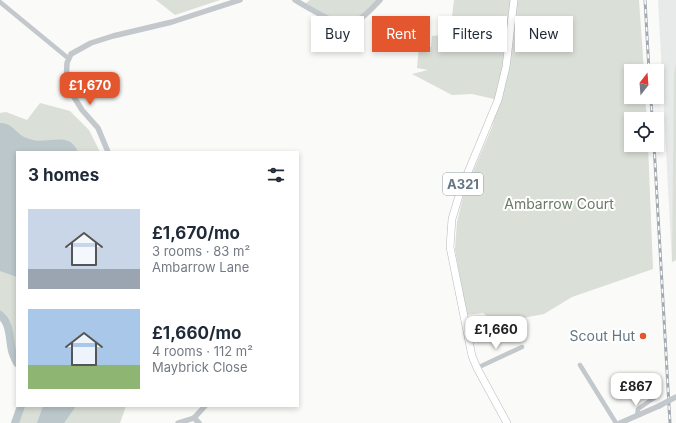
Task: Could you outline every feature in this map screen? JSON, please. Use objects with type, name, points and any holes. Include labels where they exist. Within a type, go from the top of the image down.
[{"type":"main road","name":"A321","points":[[507,423],[472,356],[450,247],[452,219],[461,189],[496,107],[506,67],[514,0]]},
{"type":"street","points":[[108,151],[98,128],[82,110],[66,84],[67,63],[71,54],[80,48],[112,36],[172,22],[240,0]]},
{"type":"street","points":[[295,0],[337,23],[348,25],[363,18],[380,0]]},
{"type":"street","points":[[0,2],[68,58]]},
{"type":"street","points":[[477,368],[522,347]]},
{"type":"street","points":[[580,364],[616,423]]},
{"type":"street","points":[[620,423],[676,397]]},
{"type":"street","points":[[637,416],[638,409],[654,398]]},
{"type":"street","points":[[178,423],[196,421],[204,407]]},
{"type":"shaded area","points":[[658,0],[676,0],[676,260],[672,262],[664,104],[664,64],[661,64]]},
{"type":"shaded area","points":[[0,123],[4,123],[24,137],[39,141],[64,140],[70,142],[77,151],[16,151],[16,277],[0,271]]},
{"type":"shaded area","points":[[43,407],[75,407],[64,423],[37,423]]},
{"type":"green space","points":[[156,0],[220,0],[175,15]]},
{"type":"green space","points":[[310,0],[380,0],[364,17],[328,16],[303,5]]},
{"type":"green space","points":[[454,0],[514,0],[507,44],[507,16],[452,16]]},
{"type":"green space","name":"Ambarrow Court","points":[[517,0],[639,0],[644,64],[624,64],[624,104],[646,104],[646,112],[624,112],[624,152],[648,152],[653,269],[572,297],[544,314],[496,323],[483,313],[466,315],[455,249],[457,222],[464,193],[492,127],[509,68],[515,17],[515,52],[573,52],[573,16],[515,16]]},
{"type":"green space","points":[[438,35],[438,52],[506,52],[498,100],[472,94],[452,95],[412,74],[428,70],[417,68],[418,52],[430,52],[432,36]]},
{"type":"green space","points":[[676,64],[676,260],[672,262],[674,74]]},
{"type":"green space","points":[[40,103],[70,111],[89,130],[100,151],[16,151],[16,367],[6,323],[0,316],[0,113],[6,112],[27,120]]},
{"type":"green space","points":[[20,407],[126,407],[120,423],[14,423]]},
{"type":"waterway","points":[[0,315],[8,327],[13,356],[16,361]]},
{"type":"waterway","points":[[15,423],[21,407]]},
{"type":"railway","points":[[645,0],[649,64]]},
{"type":"railway","points":[[651,104],[652,112]]},
{"type":"railway","points":[[654,152],[670,423]]},
{"type":"place","name":"Scout Hut","points":[[643,336]]}]
